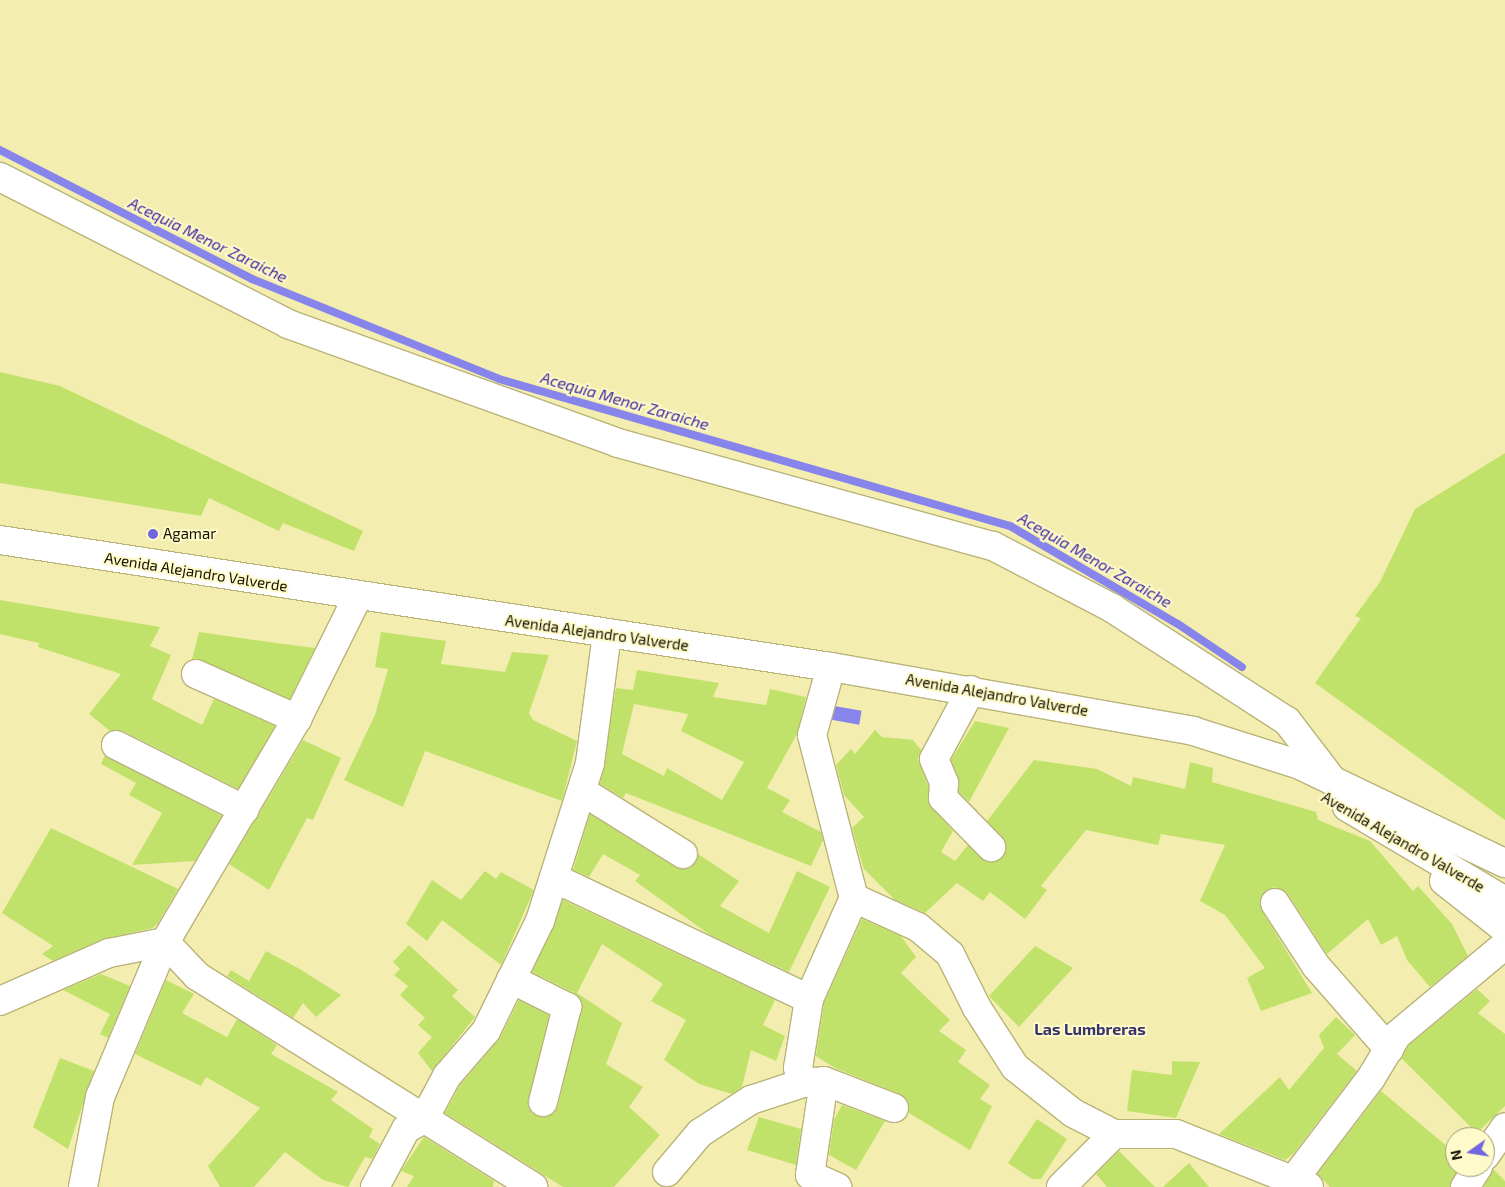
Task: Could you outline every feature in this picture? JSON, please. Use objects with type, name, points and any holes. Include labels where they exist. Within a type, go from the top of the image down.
[{"type":"street","points":[[0,176],[288,324],[618,442],[992,546],[1112,608],[1286,721],[1333,781]]},
{"type":"street","name":"Avenida Alejandro Valverde","points":[[0,540],[357,598],[831,667],[971,690],[1193,731],[1300,766],[1505,863]]},
{"type":"street","points":[[83,1187],[100,1097],[165,942],[297,719],[357,598]]},
{"type":"street","points":[[375,1187],[406,1129],[424,1119],[447,1076],[486,1032],[540,921],[590,763],[607,634]]},
{"type":"street","points":[[831,667],[812,735],[854,898],[809,999],[798,1068],[814,1082],[894,1108]]},
{"type":"street","points":[[196,674],[297,719]]},
{"type":"street","points":[[971,690],[934,759],[944,783],[943,798],[991,847]]},
{"type":"street","name":"Avenida Alejandro Valverde","points":[[1193,731],[1359,813],[1505,901]]},
{"type":"street","points":[[116,745],[244,810]]},
{"type":"street","points":[[582,791],[683,854]]},
{"type":"street","points":[[1359,813],[1505,929]]},
{"type":"street","points":[[554,878],[809,999]]},
{"type":"street","points":[[854,898],[918,926],[950,954],[977,1008],[1016,1067],[1073,1113],[1114,1134],[1176,1134],[1297,1185],[1397,1035],[1505,945]]},
{"type":"street","points":[[1275,903],[1316,966],[1389,1049]]},
{"type":"street","points":[[0,1002],[109,953],[165,942]]},
{"type":"street","points":[[165,942],[197,976],[424,1119],[521,1184]]},
{"type":"street","points":[[511,979],[567,1007],[543,1102]]},
{"type":"street","points":[[666,1172],[700,1133],[751,1100],[814,1082]]},
{"type":"street","points":[[814,1082],[810,1175],[838,1187]]},
{"type":"street","points":[[1495,1142],[1505,1127]]},
{"type":"street","points":[[1061,1187],[1114,1134]]},
{"type":"shaded area","points":[[834,706],[862,711],[859,725],[832,720]]},
{"type":"building","points":[[0,372],[60,386],[363,531],[354,551],[283,523],[279,531],[209,498],[201,516],[0,483]]},
{"type":"building","points":[[1505,453],[1505,820],[1315,683],[1361,618],[1355,616],[1380,582],[1415,509]]},
{"type":"building","points":[[0,600],[160,627],[150,646],[171,655],[152,699],[202,725],[214,699],[275,726],[238,789],[123,731],[110,731],[89,714],[121,674],[38,647],[39,643],[0,634]]},
{"type":"building","points":[[199,632],[315,648],[290,699],[192,659]]},
{"type":"building","points":[[381,632],[446,641],[441,664],[505,672],[512,652],[549,655],[529,713],[533,720],[577,741],[562,801],[425,751],[403,807],[344,780],[375,715],[388,669],[375,667]]},
{"type":"building","points":[[637,670],[719,683],[713,697],[766,705],[770,689],[806,697],[797,734],[767,788],[790,800],[782,812],[821,832],[823,840],[811,866],[626,793],[623,798],[600,784],[616,688],[633,690]],"holes":[[[634,704],[688,714],[681,731],[744,762],[722,800],[667,768],[664,776],[622,754]]]},
{"type":"building","points":[[975,721],[1009,728],[969,802],[959,792],[951,760]]},
{"type":"building","points":[[875,730],[882,737],[913,740],[921,750],[918,759],[928,786],[929,804],[953,831],[941,852],[955,861],[968,845],[986,862],[1002,858],[1006,843],[987,821],[1034,760],[1097,769],[1131,786],[1133,777],[1185,789],[1190,762],[1213,768],[1212,782],[1316,812],[1318,820],[1370,841],[1413,891],[1418,886],[1452,924],[1468,956],[1430,987],[1407,960],[1397,936],[1381,945],[1368,919],[1327,954],[1288,894],[1274,887],[1261,896],[1262,911],[1312,993],[1261,1011],[1247,978],[1265,968],[1225,915],[1200,901],[1225,845],[1161,834],[1158,845],[1086,830],[1041,886],[1047,890],[1025,919],[990,892],[983,901],[957,883],[925,913],[895,900],[864,869],[852,828],[864,817],[844,795],[836,765],[851,749],[855,754]]},
{"type":"building","points":[[303,740],[341,758],[313,820],[307,818],[269,890],[229,864]]},
{"type":"building","points":[[105,755],[222,816],[195,861],[132,865],[162,813],[129,795],[136,783],[101,764]]},
{"type":"building","points":[[590,814],[675,867],[691,868],[698,854],[739,881],[720,906],[769,933],[797,871],[830,887],[789,972],[710,935],[635,881],[640,875],[603,854],[589,877],[573,870]]},
{"type":"building","points":[[51,828],[178,889],[158,923],[153,928],[103,939],[53,961],[42,954],[53,946],[2,913]]},
{"type":"building","points":[[485,871],[496,879],[501,872],[534,890],[501,965],[442,920],[427,941],[406,924],[432,880],[461,900]]},
{"type":"building","points":[[563,900],[775,1000],[763,1025],[785,1036],[776,1061],[751,1050],[742,1087],[732,1094],[699,1084],[664,1060],[686,1020],[651,1001],[663,984],[602,944],[577,993],[622,1023],[606,1064],[643,1087],[629,1107],[660,1135],[614,1187],[563,1187],[445,1113],[460,1085],[500,1038],[519,1000],[549,1015],[528,1107],[532,1114],[547,1117],[558,1106],[582,1004],[574,993],[532,972]]},
{"type":"building","points":[[862,919],[901,936],[916,957],[901,973],[950,1020],[939,1031],[966,1050],[958,1062],[990,1085],[980,1099],[992,1106],[970,1150],[909,1113],[909,1105],[900,1094],[835,1068],[816,1056],[824,1003]]},
{"type":"building","points":[[409,945],[458,990],[452,996],[475,1017],[432,1071],[418,1053],[432,1037],[418,1025],[425,1018],[400,995],[408,986],[394,975],[400,969],[393,962]]},
{"type":"building","points":[[1035,946],[1073,968],[1019,1027],[989,996]]},
{"type":"building","points":[[266,951],[298,968],[341,995],[316,1017],[303,1003],[293,1018],[227,976],[231,970],[249,981]]},
{"type":"building","points":[[101,974],[130,986],[108,1038],[100,1034],[110,1014],[63,990]]},
{"type":"building","points":[[166,980],[194,994],[182,1013],[227,1037],[237,1019],[277,1045],[271,1054],[338,1092],[331,1100],[373,1129],[369,1137],[380,1144],[372,1159],[365,1157],[348,1187],[323,1180],[285,1152],[254,1187],[220,1187],[208,1166],[260,1108],[206,1077],[201,1086],[135,1054]]},
{"type":"building","points":[[1477,989],[1490,1001],[1478,1013],[1505,1034],[1505,1106],[1483,1127],[1471,1127],[1401,1058],[1409,1045]]},
{"type":"building","points":[[1336,1017],[1355,1035],[1337,1054],[1357,1071],[1293,1154],[1285,1160],[1219,1134],[1280,1077],[1289,1090],[1324,1048],[1319,1035]]},
{"type":"building","points":[[60,1058],[94,1071],[68,1149],[33,1127]]},
{"type":"building","points":[[1172,1061],[1200,1062],[1176,1118],[1127,1111],[1132,1070],[1172,1075]]},
{"type":"building","points":[[1381,1091],[1445,1145],[1445,1177],[1454,1177],[1450,1187],[1330,1187],[1317,1174]]},
{"type":"building","points":[[842,1105],[885,1121],[856,1170],[829,1155],[834,1120]]},
{"type":"building","points":[[759,1117],[801,1129],[796,1165],[747,1150]]},
{"type":"building","points":[[1037,1119],[1067,1139],[1041,1179],[1032,1179],[1008,1163]]},
{"type":"building","points":[[424,1137],[494,1181],[493,1187],[407,1187],[414,1176],[401,1171]]},
{"type":"building","points":[[1119,1151],[1155,1187],[1107,1187],[1096,1174]]},
{"type":"building","points":[[1189,1163],[1209,1187],[1163,1187]]},
{"type":"building","points":[[1495,1171],[1505,1181],[1505,1187],[1484,1187],[1489,1177],[1495,1177]]},
{"type":"waterway","name":"Acequia Menor Zaraiche","points":[[0,150],[252,279],[499,379],[1010,526],[1178,624],[1242,667]]},
{"type":"place","name":"Agamar","points":[[153,534]]},
{"type":"district","name":"Las Lumbreras","points":[[1090,1029]]}]
